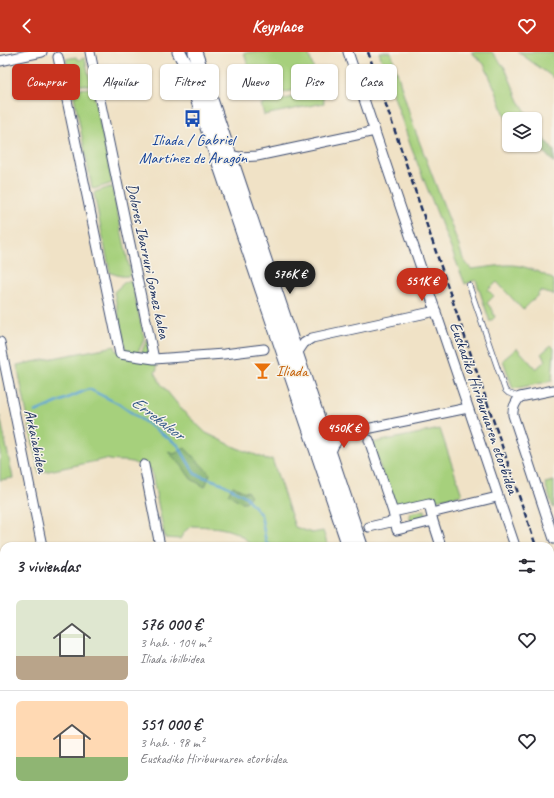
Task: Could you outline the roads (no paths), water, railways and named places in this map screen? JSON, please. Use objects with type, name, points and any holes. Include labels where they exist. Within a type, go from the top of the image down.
[{"type":"street","points":[[0,61],[42,52]]},
{"type":"street","name":"Dolores Ibarruri Gomez kalea","points":[[90,52],[154,359]]},
{"type":"street","points":[[179,52],[186,64],[348,542]]},
{"type":"street","points":[[195,52],[360,542]]},
{"type":"street","name":"Euskadiko Hiriburuaren etorbidea","points":[[348,52],[514,542]]},
{"type":"street","points":[[58,57],[120,354],[154,359],[224,354],[264,349]]},
{"type":"street","points":[[229,155],[239,157],[257,156],[375,131]]},
{"type":"street","points":[[296,355],[304,343],[312,338],[436,311]]},
{"type":"street","name":"Arkaiabidea","points":[[0,342],[41,542]]},
{"type":"street","points":[[520,397],[554,390]]},
{"type":"street","name":"Euskadiko Hiriburuaren etorbidea","points":[[520,397],[514,406],[513,415],[554,539]]},
{"type":"street","points":[[320,424],[329,431],[342,434],[468,408]]},
{"type":"street","points":[[330,454],[334,445],[342,434]]},
{"type":"street","points":[[369,440],[397,530],[432,517],[493,498]]},
{"type":"street","points":[[144,465],[159,542]]},
{"type":"street","points":[[369,527],[429,504],[440,542]]},
{"type":"lane","name":"Euskadiko Hiriburuaren etorbidea","points":[[469,285],[505,390],[508,393],[520,397]]},
{"type":"waterway","name":"Errekaleor","points":[[35,412],[89,389],[119,404],[178,445],[195,474],[221,483],[245,496],[261,515],[266,542]]},
{"type":"railway","points":[[368,52],[535,542]]},
{"type":"place","name":"Iliada / Gabriel Martínez de Aragón","points":[[193,119]]},
{"type":"place","name":"Iliada","points":[[263,371]]}]
